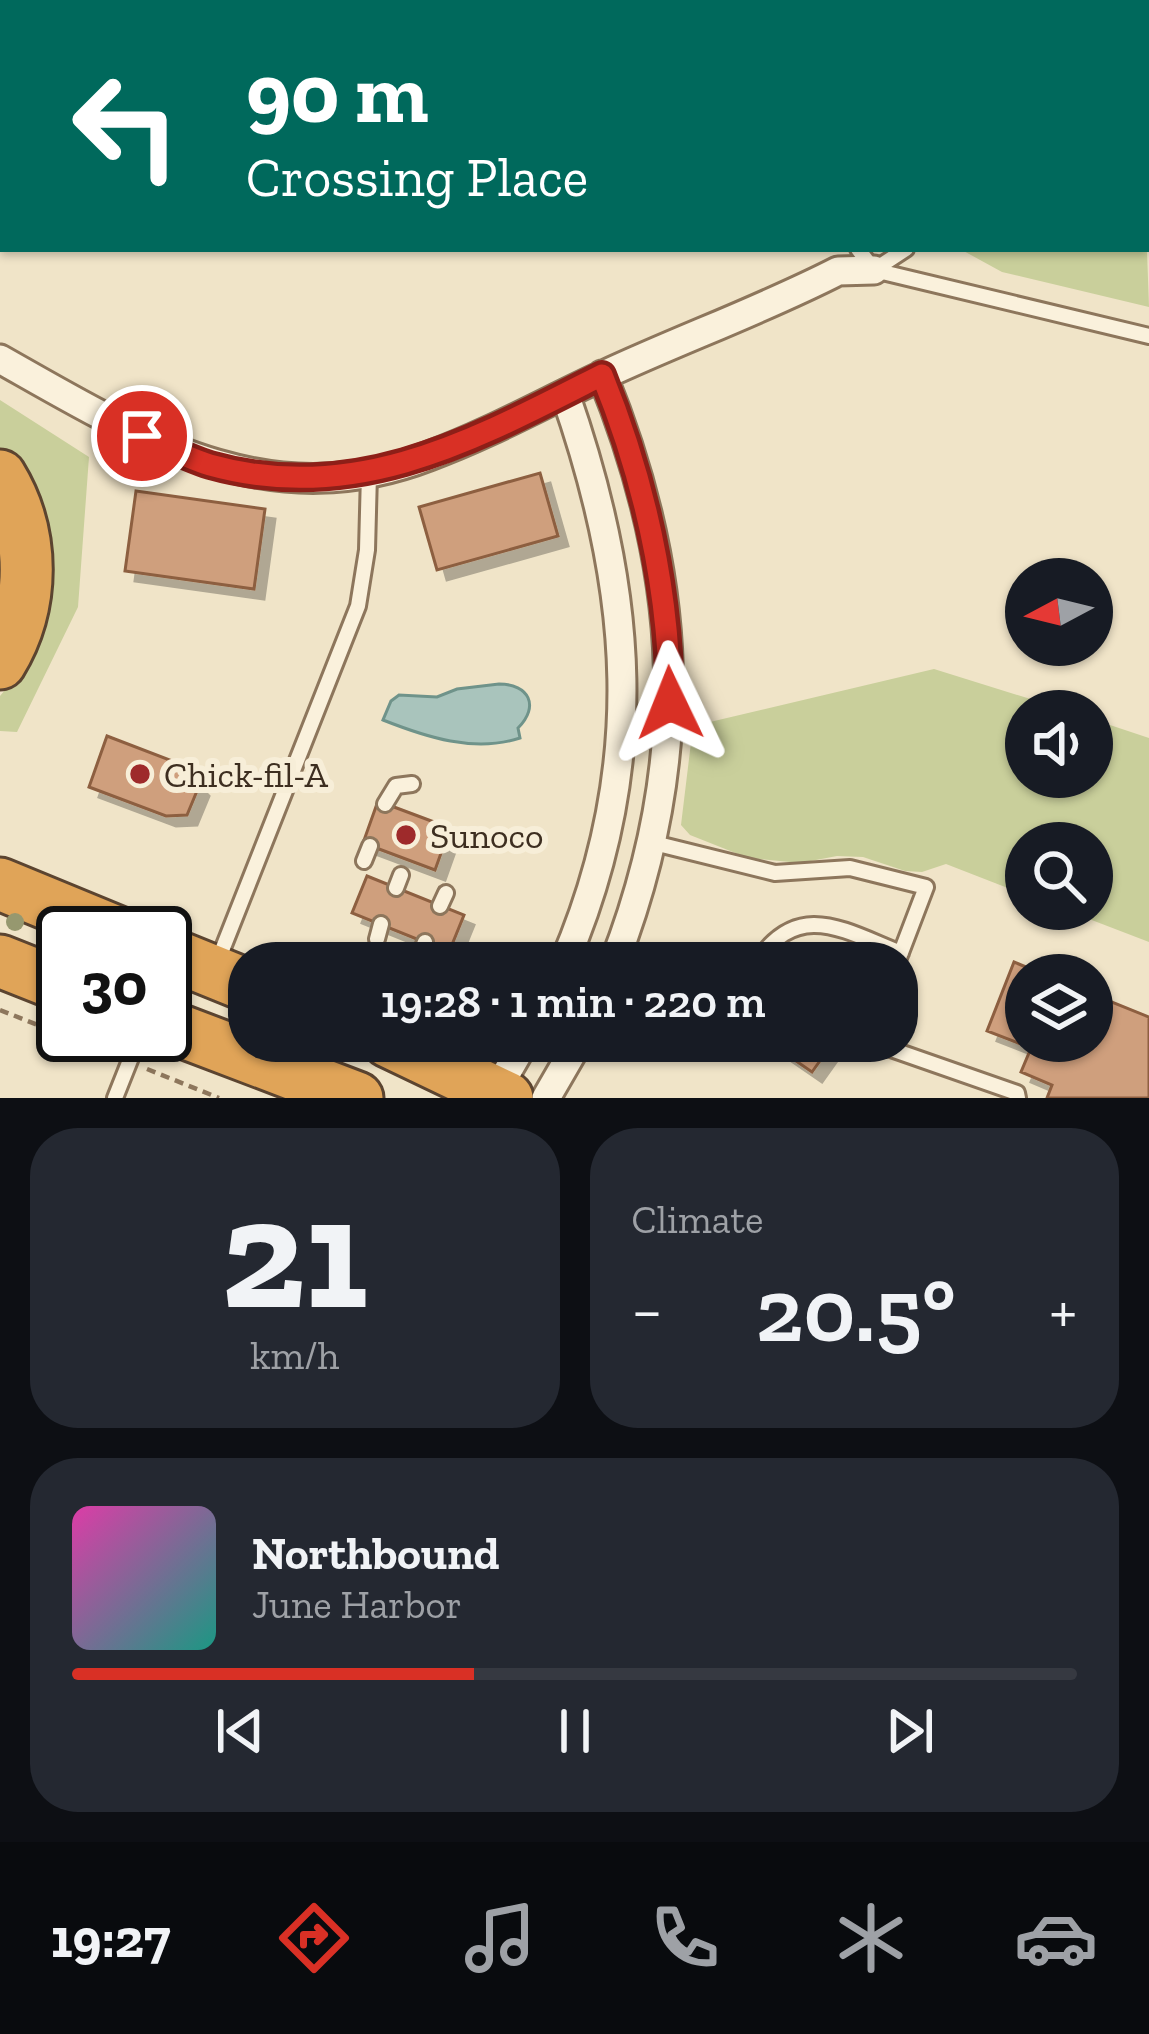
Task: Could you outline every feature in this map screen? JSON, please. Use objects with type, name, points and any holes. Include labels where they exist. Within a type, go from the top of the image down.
[{"type":"highway","points":[[0,476],[21,523],[27,556],[20,621],[0,663]]},
{"type":"highway","points":[[0,884],[53,906]]},
{"type":"highway","points":[[0,962],[36,976]]},
{"type":"highway","points":[[192,963],[228,977]]},
{"type":"highway","points":[[192,1035],[357,1098]]},
{"type":"highway","points":[[430,1062],[499,1096]]},
{"type":"street","points":[[0,359],[110,422],[210,465],[277,476],[369,474],[430,456],[866,259]]},
{"type":"street","points":[[602,375],[628,439],[657,548],[669,664],[668,742],[654,843],[621,942]]},
{"type":"street","points":[[565,394],[597,490],[614,569],[622,661],[621,735],[602,855],[573,942]]},
{"type":"street","points":[[499,1096],[515,1062]]},
{"type":"street","points":[[546,1098],[567,1062]]},
{"type":"lane","points":[[866,259],[1149,336]]},
{"type":"lane","points":[[243,942],[358,606],[367,550],[369,474]]},
{"type":"lane","points":[[621,735],[668,742]]},
{"type":"lane","points":[[385,804],[396,785],[412,784]]},
{"type":"lane","points":[[654,843],[775,873],[850,868],[926,887],[905,942]]},
{"type":"lane","points":[[773,942],[781,932],[814,924],[835,927],[866,942]]},
{"type":"lane","points":[[918,1059],[1018,1098]]},
{"type":"lane","points":[[115,1098],[129,1062]]},
{"type":"path","points":[[0,1010],[36,1024]]},
{"type":"path","points":[[167,1078],[219,1098]]},
{"type":"green space","points":[[965,252],[1147,252],[1149,307],[1002,272]]},
{"type":"green space","points":[[0,400],[89,457],[78,607],[17,732],[0,731],[0,696],[16,677]]},
{"type":"green space","points":[[934,669],[1005,691],[1005,798],[1113,798],[1113,726],[1149,738],[1149,942],[1113,928],[1113,822],[1005,822],[1005,887],[946,864],[922,872],[863,857],[800,863],[748,858],[690,835],[681,825],[693,726]]},
{"type":"water","points":[[499,684],[518,688],[528,698],[529,712],[518,728],[520,738],[468,743],[383,720],[399,695],[437,697],[457,689]]},
{"type":"building","points":[[540,473],[558,536],[437,570],[419,507]]},
{"type":"building","points":[[136,491],[265,509],[254,589],[125,571]]},
{"type":"building","name":"Chick-fil-A","points":[[107,736],[175,762],[199,786],[187,815],[166,816],[89,787]]},
{"type":"building","name":"Sunoco","points":[[378,801],[450,828],[435,870],[363,843]]},
{"type":"building","points":[[367,876],[464,915],[453,942],[424,942],[352,913]]},
{"type":"building","points":[[1005,985],[1005,1038],[987,1031]]},
{"type":"building","points":[[1113,1002],[1149,1017],[1149,1098],[1047,1098],[1052,1085],[1021,1072],[1025,1062],[1113,1062]]},
{"type":"building","points":[[797,1062],[819,1062],[812,1072]]},
{"type":"place","name":"Chick-fil-A","points":[[140,774]]},
{"type":"place","name":"Sunoco","points":[[406,835]]},
{"type":"route","points":[[142,436],[232,470],[297,477],[369,474],[430,456],[602,375],[628,439],[657,548],[670,703]]}]
